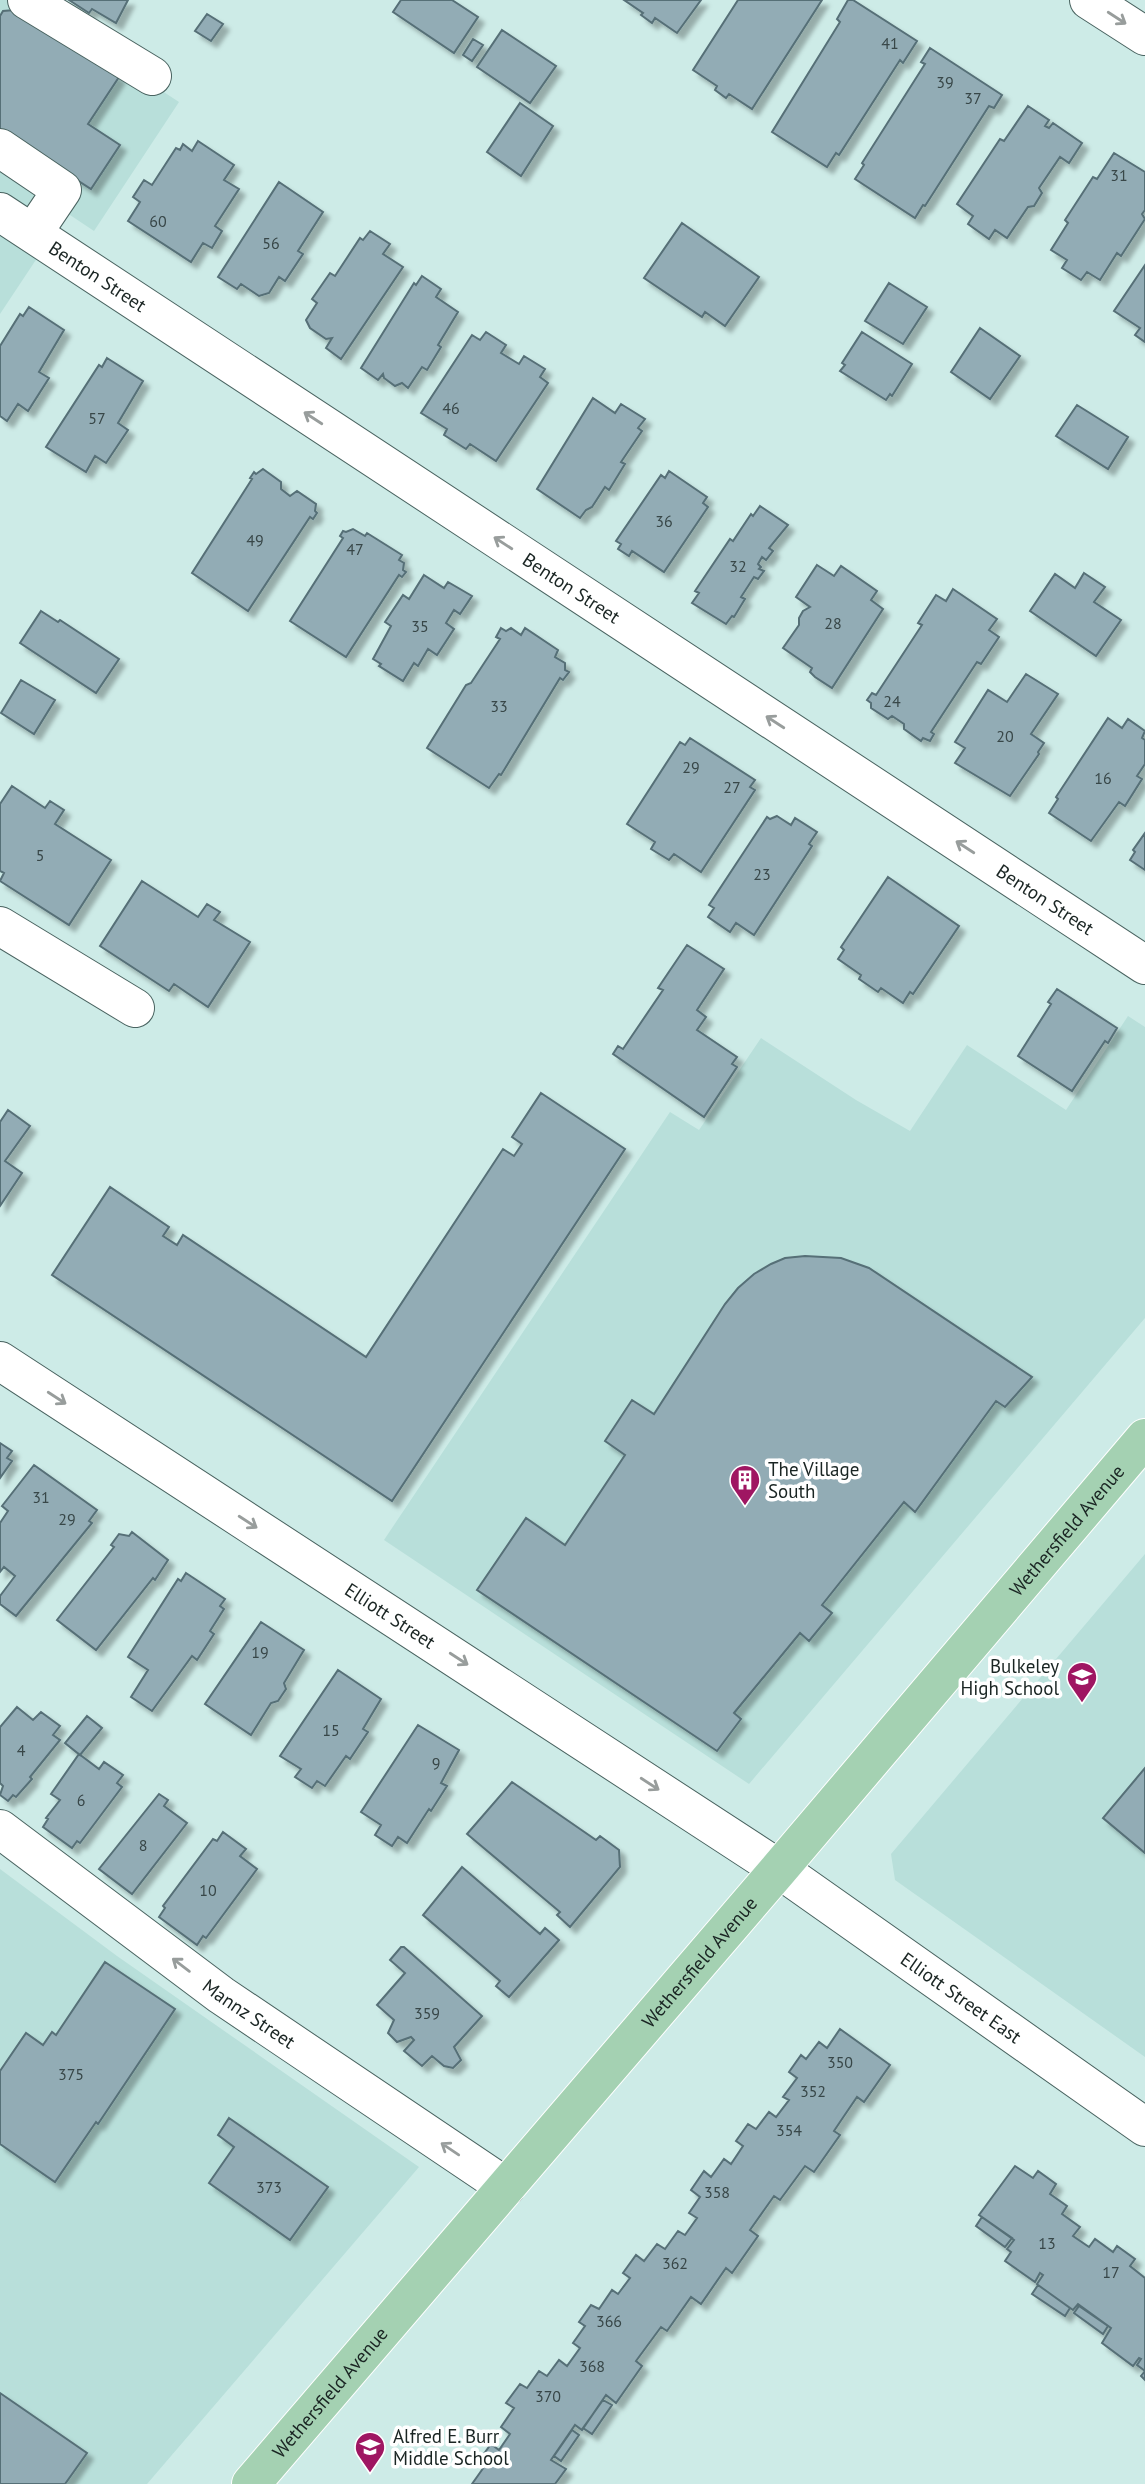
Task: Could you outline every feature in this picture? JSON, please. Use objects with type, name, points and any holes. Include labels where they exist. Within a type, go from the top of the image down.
[{"type":"main road","name":"Wethersfield Avenue","points":[[251,2484],[779,1870],[1145,1438]]},
{"type":"street","points":[[27,0],[152,76]]},
{"type":"street","points":[[1089,0],[1145,36]]},
{"type":"street","points":[[0,148],[62,190],[33,233]]},
{"type":"street","name":"Benton Street","points":[[0,212],[1145,965]]},
{"type":"street","points":[[0,926],[135,1008]]},
{"type":"street","name":"Elliott Street","points":[[0,1361],[425,1636],[779,1870]]},
{"type":"street","name":"Mannz Street","points":[[0,1829],[220,1995],[506,2187]]},
{"type":"street","name":"Elliott Street East","points":[[779,1870],[1145,2127]]},
{"type":"shaded area","points":[[0,0],[23,0],[179,102],[94,231],[67,213],[0,314]]},
{"type":"shaded area","points":[[1128,1016],[1145,1027],[1145,1318],[749,1784],[384,1540],[670,1112],[699,1130],[761,1038],[856,1100],[910,1131],[967,1045],[1066,1110]]},
{"type":"shaded area","name":"Bulkeley High School","points":[[1145,1554],[1145,2057],[895,1880],[891,1854]]},
{"type":"shaded area","points":[[0,1869],[117,1956],[419,2167],[147,2484],[0,2484]]},
{"type":"building","points":[[69,0],[128,0],[116,23],[92,9],[89,13]]},
{"type":"building","points":[[401,0],[452,0],[478,17],[454,53],[393,12]]},
{"type":"building","points":[[624,0],[701,0],[677,33],[655,18],[652,23]]},
{"type":"building","points":[[738,0],[822,0],[752,109],[729,94],[726,98],[715,90],[717,86],[693,70]]},
{"type":"building","points":[[848,0],[853,0],[917,41],[903,63],[900,60],[839,155],[836,153],[827,167],[772,132],[840,22],[837,19]]},
{"type":"building","points":[[15,10],[119,77],[88,124],[120,145],[91,189],[0,130],[0,16],[3,11]]},
{"type":"building","points":[[207,14],[223,24],[211,41],[195,31]]},
{"type":"building","points":[[502,30],[556,66],[530,103],[477,67]]},
{"type":"building","points":[[473,39],[483,45],[472,61],[463,55]]},
{"type":"building","points":[[930,48],[1002,95],[994,108],[989,106],[915,218],[855,179],[864,165],[862,163],[925,64],[921,62]]},
{"type":"building","points":[[520,103],[553,126],[521,176],[487,152]]},
{"type":"building","points":[[1028,106],[1049,120],[1045,126],[1049,128],[1053,123],[1082,143],[1069,163],[1060,157],[1039,188],[1042,193],[1034,206],[1028,207],[1007,238],[995,230],[989,239],[968,224],[973,216],[957,204],[1000,139],[1004,141]]},
{"type":"building","points":[[198,141],[234,165],[224,180],[239,189],[215,226],[222,231],[212,248],[203,243],[191,262],[128,221],[140,202],[133,197],[144,180],[152,185],[176,148],[180,150],[183,144],[192,151]]},
{"type":"building","points":[[1114,153],[1145,172],[1145,210],[1142,214],[1145,219],[1121,256],[1117,253],[1100,280],[1087,272],[1081,280],[1062,268],[1067,260],[1051,250],[1068,223],[1065,220],[1093,177],[1097,179]]},
{"type":"building","points":[[279,182],[323,212],[298,251],[303,254],[285,281],[279,277],[269,293],[259,296],[241,284],[237,289],[218,277]]},
{"type":"building","points":[[682,223],[759,277],[725,326],[705,312],[702,317],[644,278]]},
{"type":"building","points":[[370,231],[390,244],[383,254],[403,267],[341,359],[326,348],[332,338],[326,339],[310,328],[306,320],[317,303],[312,299],[330,273],[335,276],[360,238],[363,240]]},
{"type":"building","points":[[1145,265],[1145,342],[1135,335],[1140,328],[1114,311]]},
{"type":"building","points":[[422,276],[441,289],[436,297],[458,312],[427,370],[422,367],[408,388],[402,383],[395,386],[384,378],[383,374],[378,380],[361,368],[414,283],[416,285]]},
{"type":"building","points":[[889,283],[927,307],[903,344],[865,321]]},
{"type":"building","points":[[29,307],[64,330],[39,372],[49,378],[28,411],[18,404],[7,421],[0,416],[0,346],[20,314],[23,316]]},
{"type":"building","points":[[980,328],[1020,356],[990,399],[951,372]]},
{"type":"building","points":[[486,332],[506,345],[501,353],[519,364],[524,356],[545,369],[540,377],[548,383],[496,461],[470,444],[466,449],[444,435],[447,429],[421,413],[472,335],[480,340]]},
{"type":"building","points":[[862,332],[912,364],[892,396],[890,394],[886,400],[840,371],[845,365],[842,363]]},
{"type":"building","points":[[107,358],[143,381],[118,423],[128,430],[106,463],[95,456],[86,472],[46,447],[99,365],[102,367]]},
{"type":"building","points":[[593,398],[615,413],[621,404],[645,419],[638,428],[642,431],[621,462],[625,464],[609,490],[605,487],[592,507],[580,518],[537,489]]},
{"type":"building","points":[[1077,405],[1128,437],[1108,469],[1056,436]]},
{"type":"building","points":[[263,469],[281,482],[281,489],[290,496],[297,491],[316,504],[317,513],[313,519],[310,517],[248,611],[192,573],[254,472],[256,474]]},
{"type":"building","points":[[669,471],[707,497],[703,503],[708,507],[664,572],[632,551],[629,556],[618,549],[621,544],[616,541],[661,475],[665,478]]},
{"type":"building","points":[[760,506],[788,525],[769,548],[773,551],[766,560],[762,557],[758,564],[761,567],[759,569],[764,571],[758,579],[754,577],[741,597],[745,599],[734,617],[726,624],[692,603],[699,593],[695,591],[730,539],[733,541],[751,514],[753,516]]},
{"type":"building","points":[[353,529],[365,536],[367,533],[402,555],[399,560],[404,563],[403,570],[406,572],[402,577],[399,575],[346,657],[290,621],[343,538],[340,536],[343,531]]},
{"type":"building","points":[[817,565],[834,576],[841,566],[877,591],[871,600],[883,609],[832,688],[810,672],[812,668],[783,648],[799,625],[803,611],[810,607],[796,597]]},
{"type":"building","points":[[1084,573],[1105,587],[1094,602],[1121,620],[1096,656],[1030,611],[1055,574],[1075,588]]},
{"type":"building","points":[[424,575],[444,588],[448,582],[472,596],[460,614],[454,610],[446,623],[454,629],[437,655],[428,649],[418,666],[414,663],[403,681],[373,659],[391,626],[385,622],[403,595],[409,599]]},
{"type":"building","points":[[953,589],[997,619],[989,630],[999,637],[981,664],[977,662],[931,732],[934,734],[930,741],[923,738],[921,741],[892,716],[888,719],[871,708],[871,703],[867,700],[872,693],[876,695],[922,625],[918,623],[936,595],[946,601]]},
{"type":"building","points":[[41,611],[58,622],[60,620],[119,659],[96,693],[20,643]]},
{"type":"building","points":[[501,628],[506,631],[511,628],[521,635],[525,628],[558,650],[555,657],[565,663],[565,670],[569,672],[563,680],[560,678],[501,775],[499,774],[489,788],[427,748],[466,685],[471,683],[500,639],[496,637]]},
{"type":"building","points":[[1026,674],[1058,694],[1031,734],[1044,743],[1039,754],[1010,796],[955,763],[965,748],[955,742],[988,690],[1007,702]]},
{"type":"building","points":[[21,680],[55,700],[34,734],[1,713]]},
{"type":"building","points":[[1108,718],[1122,728],[1128,719],[1145,731],[1142,738],[1145,740],[1145,764],[1137,776],[1142,779],[1125,806],[1119,802],[1091,841],[1049,813],[1058,799],[1056,797]]},
{"type":"building","points":[[690,738],[755,780],[750,787],[755,790],[701,872],[674,854],[669,860],[651,849],[655,842],[627,824],[680,742],[685,745]]},
{"type":"building","points":[[12,786],[45,808],[50,801],[64,810],[55,824],[111,860],[69,925],[0,881],[4,873],[0,871],[0,804]]},
{"type":"building","points":[[777,816],[791,825],[795,818],[817,832],[809,844],[812,846],[754,935],[736,923],[730,932],[708,917],[714,908],[709,905],[767,817],[770,819]]},
{"type":"building","points":[[1145,833],[1145,870],[1130,860],[1135,852],[1133,850]]},
{"type":"building","points":[[888,877],[959,926],[913,994],[910,992],[903,1003],[881,988],[878,992],[859,979],[861,975],[838,959],[844,950],[841,947]]},
{"type":"building","points":[[142,881],[198,917],[207,904],[220,912],[214,920],[250,942],[208,1007],[174,984],[169,991],[100,946]]},
{"type":"building","points":[[687,945],[724,969],[697,1010],[706,1017],[697,1030],[737,1057],[732,1064],[737,1067],[704,1117],[613,1054],[618,1046],[623,1049],[663,990],[658,988]]},
{"type":"building","points":[[1057,989],[1117,1028],[1108,1043],[1105,1041],[1072,1091],[1018,1056],[1051,1004],[1048,1002]]},
{"type":"building","points":[[541,1093],[625,1149],[392,1501],[52,1275],[110,1187],[169,1227],[163,1236],[177,1245],[183,1235],[366,1357],[503,1149],[514,1156],[522,1144],[512,1137]]},
{"type":"building","points":[[8,1110],[30,1126],[5,1161],[22,1173],[0,1206],[0,1122]]},
{"type":"building","name":"The Village South","points":[[785,1258],[841,1258],[869,1268],[1032,1377],[1005,1407],[996,1401],[915,1512],[904,1502],[822,1605],[832,1613],[809,1641],[800,1633],[734,1713],[741,1719],[717,1751],[477,1590],[526,1518],[565,1545],[625,1455],[605,1441],[632,1400],[654,1414],[738,1288],[771,1264]]},
{"type":"building","points":[[0,1443],[12,1451],[7,1458],[12,1461],[0,1478]]},
{"type":"building","points":[[34,1465],[97,1510],[89,1521],[92,1523],[16,1616],[0,1604],[0,1596],[15,1576],[4,1567],[0,1572],[0,1523],[8,1511],[2,1506]]},
{"type":"building","points":[[132,1532],[168,1560],[155,1580],[153,1578],[96,1650],[57,1620],[114,1547],[111,1545],[119,1534],[129,1536]]},
{"type":"building","points":[[186,1573],[225,1599],[220,1606],[224,1609],[210,1631],[214,1634],[197,1660],[192,1656],[152,1711],[131,1697],[148,1670],[128,1657],[178,1579],[181,1581]]},
{"type":"building","points":[[261,1622],[304,1650],[284,1683],[286,1689],[278,1701],[271,1703],[251,1735],[205,1704]]},
{"type":"building","points":[[338,1670],[381,1699],[363,1729],[368,1732],[350,1759],[346,1756],[325,1786],[317,1781],[312,1788],[295,1777],[301,1769],[280,1756]]},
{"type":"building","points":[[17,1707],[33,1720],[41,1712],[60,1726],[53,1735],[60,1740],[30,1777],[32,1779],[16,1797],[13,1795],[8,1801],[0,1795],[3,1786],[0,1783],[0,1727]]},
{"type":"building","points":[[87,1716],[102,1728],[80,1755],[65,1743]]},
{"type":"building","points":[[418,1725],[459,1750],[441,1783],[447,1786],[431,1811],[429,1809],[407,1843],[398,1837],[392,1846],[375,1835],[381,1825],[361,1812]]},
{"type":"building","points":[[79,1754],[99,1769],[104,1762],[123,1775],[117,1783],[122,1787],[80,1843],[77,1841],[72,1848],[43,1827],[48,1819],[46,1818],[60,1800],[51,1794]]},
{"type":"building","points":[[1145,1768],[1145,1853],[1103,1818]]},
{"type":"building","points":[[512,1782],[596,1840],[600,1836],[619,1850],[620,1867],[570,1927],[557,1915],[560,1912],[467,1834]]},
{"type":"building","points":[[159,1794],[168,1800],[164,1806],[187,1823],[132,1894],[99,1869]]},
{"type":"building","points":[[223,1832],[246,1849],[240,1856],[257,1869],[206,1938],[203,1936],[197,1945],[159,1917],[165,1908],[163,1906],[213,1839],[217,1841]]},
{"type":"building","points":[[462,1867],[540,1934],[545,1928],[559,1940],[509,1997],[496,1986],[500,1981],[423,1915]]},
{"type":"building","points":[[401,1947],[482,2016],[454,2047],[461,2060],[453,2068],[444,2066],[432,2056],[422,2066],[404,2051],[414,2040],[411,2037],[397,2042],[388,2033],[394,2020],[377,2005],[405,1973],[390,1960]]},
{"type":"building","points":[[105,1962],[175,2009],[98,2124],[96,2122],[55,2182],[0,2144],[0,2071],[26,2033],[43,2045],[52,2032],[56,2035]]},
{"type":"building","points":[[840,2029],[890,2065],[864,2102],[857,2097],[834,2131],[840,2135],[814,2172],[805,2166],[780,2200],[774,2196],[750,2230],[758,2236],[732,2273],[726,2268],[701,2304],[691,2297],[667,2331],[661,2327],[636,2361],[642,2366],[616,2403],[606,2395],[582,2430],[575,2425],[551,2460],[566,2469],[555,2484],[472,2484],[484,2467],[478,2462],[491,2444],[499,2450],[510,2434],[501,2427],[514,2408],[506,2403],[520,2384],[527,2388],[539,2371],[547,2376],[559,2360],[567,2366],[580,2348],[573,2343],[585,2326],[579,2322],[591,2305],[599,2309],[612,2290],[618,2294],[630,2278],[623,2273],[636,2255],[644,2261],[657,2244],[665,2249],[678,2231],[685,2235],[697,2218],[689,2213],[700,2197],[691,2190],[704,2171],[711,2177],[724,2159],[731,2164],[743,2146],[736,2141],[748,2124],[756,2129],[769,2112],[776,2117],[789,2100],[783,2097],[797,2078],[789,2072],[801,2055],[806,2059],[819,2042],[827,2048]]},
{"type":"building","points":[[229,2118],[328,2187],[290,2240],[209,2183],[234,2147],[218,2135]]},
{"type":"building","points":[[1015,2166],[1033,2178],[1038,2171],[1056,2184],[1050,2194],[1067,2206],[1062,2214],[1080,2227],[1073,2236],[1089,2247],[1095,2239],[1113,2252],[1117,2246],[1135,2259],[1130,2266],[1145,2278],[1145,2371],[1137,2365],[1141,2359],[1133,2366],[1102,2343],[1111,2328],[1078,2304],[1073,2310],[1038,2285],[1043,2275],[1040,2273],[1035,2282],[1005,2261],[1011,2252],[1007,2249],[1014,2240],[979,2215]]},
{"type":"building","points":[[982,2217],[1012,2238],[1005,2247],[976,2226]]},
{"type":"building","points":[[1038,2285],[1070,2308],[1065,2316],[1032,2294]]},
{"type":"building","points":[[1079,2306],[1108,2326],[1103,2334],[1074,2313]]},
{"type":"building","points":[[0,2393],[87,2453],[65,2484],[0,2484]]},
{"type":"building","points":[[603,2400],[612,2405],[592,2434],[583,2428]]},
{"type":"building","points":[[572,2430],[579,2435],[561,2461],[554,2456]]},
{"type":"place","name":"The Village South","points":[[745,1507]]},
{"type":"place","name":"Bulkeley High School","points":[[1082,1704]]},
{"type":"place","name":"Alfred E. Burr Middle School","points":[[370,2474]]}]
